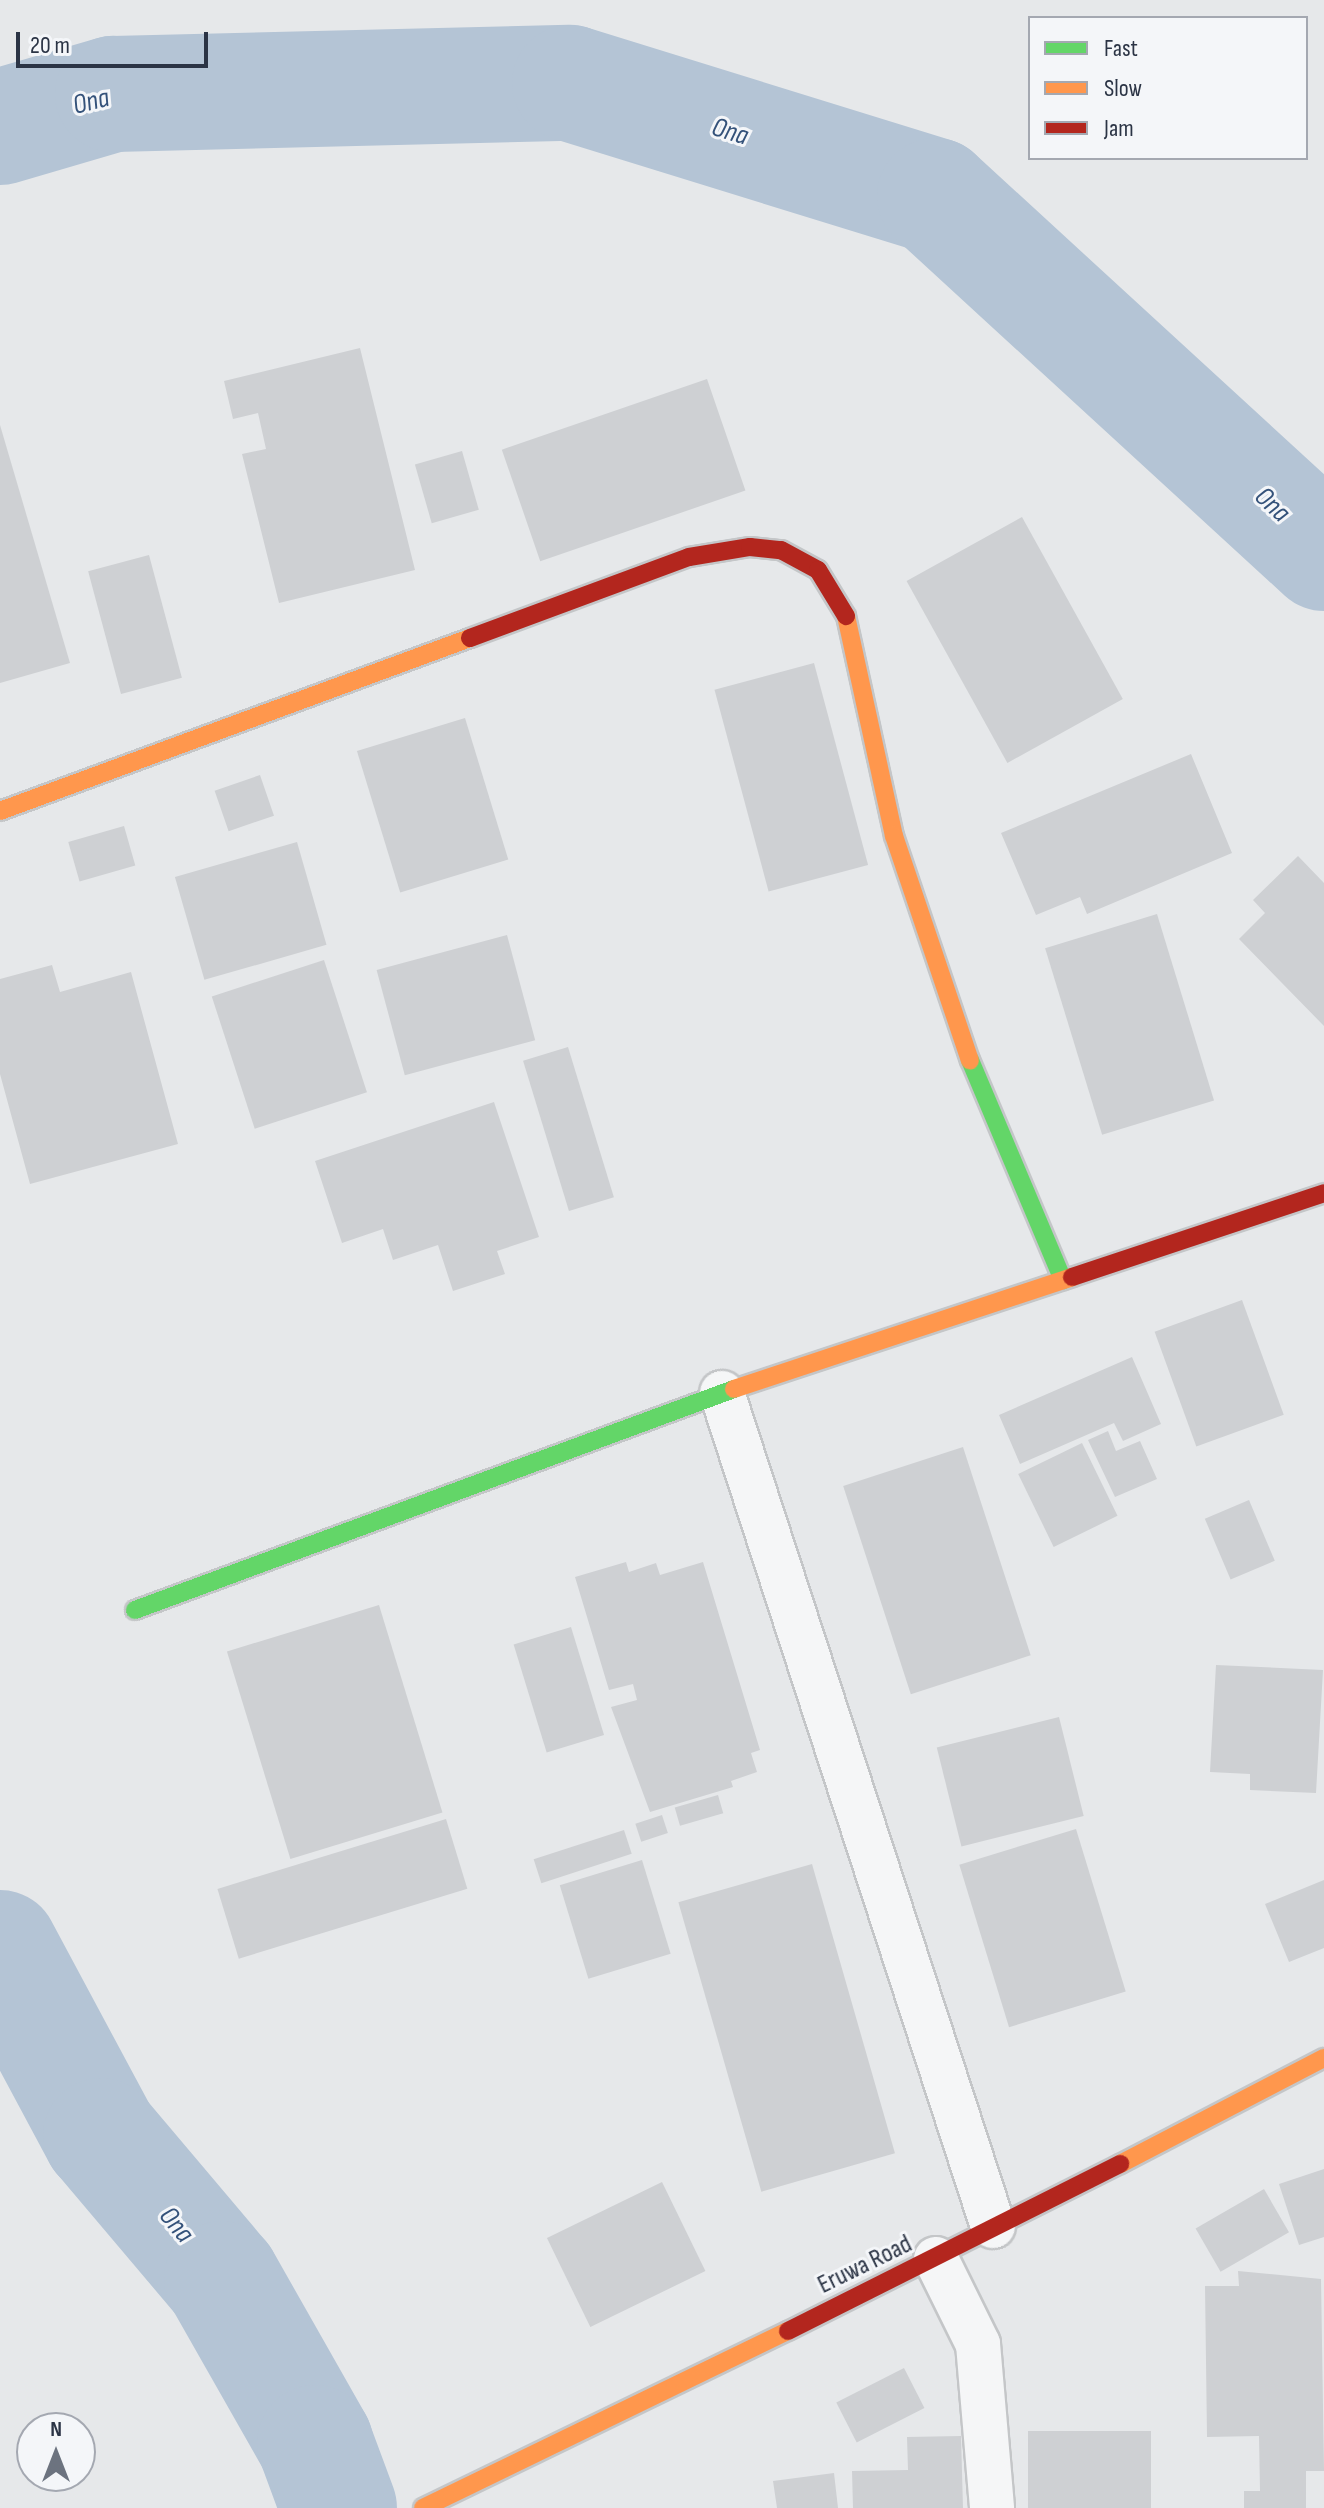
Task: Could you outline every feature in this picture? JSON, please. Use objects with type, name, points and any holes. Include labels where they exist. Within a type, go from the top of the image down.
[{"type":"street","points":[[0,811],[689,557],[750,547],[781,550],[818,570],[848,619],[894,836],[967,1054],[1063,1280]]},
{"type":"street","points":[[135,1610],[722,1393],[1324,1193]]},
{"type":"street","points":[[722,1393],[993,2226]]},
{"type":"street","name":"Eruwa Road","points":[[423,2508],[936,2259],[993,2226],[1324,2058]]},
{"type":"street","points":[[936,2259],[978,2344],[992,2508]]},
{"type":"building","points":[[360,348],[415,570],[279,603],[242,454],[266,449],[258,413],[233,419],[224,381]]},
{"type":"building","points":[[707,379],[745,491],[540,561],[502,450]]},
{"type":"building","points":[[0,425],[70,663],[0,683]]},
{"type":"building","points":[[462,451],[479,510],[432,523],[415,465]]},
{"type":"building","points":[[1022,517],[1123,699],[1007,763],[907,581]]},
{"type":"building","points":[[149,555],[182,678],[121,694],[88,571]]},
{"type":"building","points":[[814,663],[868,865],[769,892],[715,690]]},
{"type":"building","points":[[465,718],[508,860],[400,893],[357,751]]},
{"type":"building","points":[[1191,754],[1232,853],[1087,914],[1080,897],[1036,915],[1001,833]]},
{"type":"building","points":[[260,775],[274,816],[229,831],[215,791]]},
{"type":"building","points":[[124,826],[135,865],[80,881],[68,842]]},
{"type":"building","points":[[297,842],[326,945],[204,980],[175,877]]},
{"type":"building","points":[[1298,856],[1324,883],[1324,1026],[1239,939],[1265,913],[1253,900]]},
{"type":"building","points":[[1157,914],[1214,1100],[1102,1135],[1045,948]]},
{"type":"building","points":[[507,935],[535,1040],[405,1075],[377,970]]},
{"type":"building","points":[[324,960],[367,1092],[255,1129],[212,996]]},
{"type":"building","points":[[52,965],[60,992],[131,972],[178,1144],[30,1184],[0,1074],[0,979]]},
{"type":"building","points":[[568,1047],[614,1197],[569,1211],[523,1061]]},
{"type":"building","points":[[494,1102],[539,1237],[497,1251],[505,1274],[453,1291],[438,1245],[393,1260],[383,1229],[342,1243],[315,1161]]},
{"type":"building","points":[[1242,1300],[1284,1415],[1196,1446],[1155,1332]]},
{"type":"building","points":[[1132,1357],[1161,1424],[1123,1441],[1114,1423],[1020,1464],[999,1415]]},
{"type":"building","points":[[1108,1431],[1116,1451],[1140,1441],[1157,1479],[1115,1497],[1088,1440]]},
{"type":"building","points":[[1082,1443],[1118,1516],[1054,1547],[1018,1474]]},
{"type":"building","points":[[963,1447],[1031,1655],[911,1694],[843,1486]]},
{"type":"building","points":[[1249,1500],[1275,1561],[1231,1580],[1205,1519]]},
{"type":"building","points":[[626,1562],[629,1572],[656,1563],[660,1575],[703,1562],[760,1750],[751,1753],[757,1772],[731,1781],[733,1787],[650,1812],[611,1707],[637,1700],[633,1684],[609,1690],[575,1577]]},
{"type":"building","points":[[379,1605],[442,1813],[290,1859],[227,1651]]},
{"type":"building","points":[[571,1627],[604,1735],[547,1753],[514,1645]]},
{"type":"building","points":[[1216,1665],[1323,1670],[1316,1793],[1250,1790],[1250,1774],[1210,1772]]},
{"type":"building","points":[[1059,1717],[1084,1816],[961,1846],[937,1747]]},
{"type":"building","points":[[718,1795],[723,1813],[680,1826],[675,1807]]},
{"type":"building","points":[[662,1815],[668,1833],[641,1842],[635,1824]]},
{"type":"building","points":[[446,1819],[467,1889],[239,1959],[217,1889]]},
{"type":"building","points":[[1076,1829],[1126,1992],[1009,2027],[959,1865]]},
{"type":"building","points":[[624,1830],[632,1854],[541,1883],[534,1859]]},
{"type":"building","points":[[642,1860],[671,1954],[588,1979],[560,1885]]},
{"type":"building","points":[[812,1864],[895,2153],[761,2192],[678,1902]]},
{"type":"building","points":[[1324,1880],[1324,1948],[1289,1962],[1265,1904]]},
{"type":"building","points":[[1324,2169],[1324,2237],[1299,2245],[1279,2184]]},
{"type":"building","points":[[662,2182],[705,2271],[590,2327],[547,2238]]},
{"type":"building","points":[[1264,2189],[1289,2232],[1221,2272],[1196,2228]]},
{"type":"building","points":[[1238,2271],[1321,2279],[1324,2471],[1306,2471],[1306,2508],[1244,2508],[1244,2491],[1260,2491],[1259,2436],[1207,2437],[1205,2286],[1239,2286]]},
{"type":"building","points":[[904,2368],[924,2408],[857,2443],[836,2403]]},
{"type":"building","points":[[1028,2431],[1151,2431],[1151,2508],[1028,2508]]},
{"type":"building","points":[[961,2436],[963,2508],[853,2508],[852,2471],[908,2470],[907,2437]]},
{"type":"building","points":[[834,2473],[838,2508],[777,2508],[773,2481]]},
{"type":"waterway","name":"Ona","points":[[0,127],[113,94],[570,83],[935,196],[1324,553]]},
{"type":"waterway","name":"Ona","points":[[0,1948],[101,2136],[222,2279],[315,2443],[339,2508]]},
{"type":"traffic: fast","points":[[970,1060],[1063,1280]]},
{"type":"traffic: fast","points":[[135,1610],[734,1389]]},
{"type":"traffic: slow","points":[[846,616],[894,836],[970,1060]]},
{"type":"traffic: slow","points":[[0,811],[470,638]]},
{"type":"traffic: slow","points":[[734,1389],[1072,1277]]},
{"type":"traffic: slow","points":[[1120,2164],[1324,2058]]},
{"type":"traffic: slow","points":[[423,2508],[788,2331]]},
{"type":"traffic: jam","points":[[470,638],[689,557],[750,547],[781,550],[818,570],[846,616]]},
{"type":"traffic: jam","points":[[1072,1277],[1324,1193]]},
{"type":"traffic: jam","points":[[788,2331],[1120,2164]]}]
